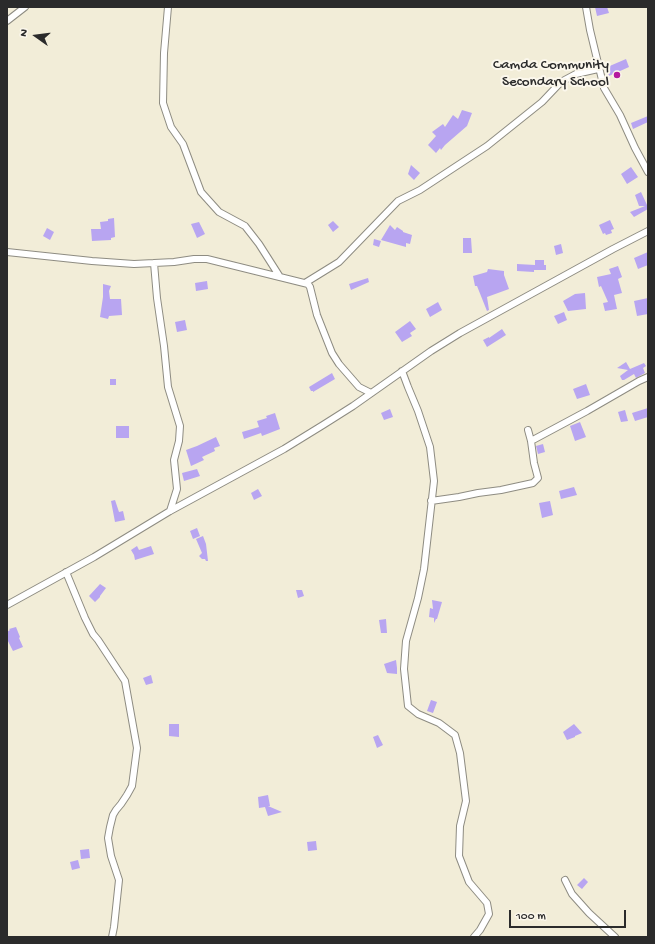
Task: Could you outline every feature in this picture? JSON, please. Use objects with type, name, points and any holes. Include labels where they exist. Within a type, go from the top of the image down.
[{"type":"street","points":[[7,21],[25,7]]},
{"type":"street","points":[[168,7],[164,54],[163,103],[171,127],[183,144],[201,192],[219,212],[245,226],[259,244],[280,277]]},
{"type":"street","points":[[586,7],[598,69],[604,88],[620,115],[648,172]]},
{"type":"street","points":[[305,283],[339,262],[398,201],[420,190],[487,146],[542,102],[561,82],[576,74],[598,69]]},
{"type":"street","points":[[7,605],[284,449],[323,425],[431,351],[460,333],[612,249],[648,231]]},
{"type":"street","points":[[7,252],[134,264],[207,259],[308,284],[317,315],[332,353],[339,364],[359,387],[371,393]]},
{"type":"street","points":[[154,263],[168,387],[180,426],[179,441],[174,460],[177,489],[170,512]]},
{"type":"street","points":[[402,371],[430,447],[434,481],[424,569],[418,598],[406,641],[404,670],[408,706],[418,714],[439,723],[455,734],[460,753],[466,801],[460,826],[459,856],[469,882],[487,902],[489,914],[480,930],[474,937]]},
{"type":"street","points":[[531,441],[648,377]]},
{"type":"street","points":[[431,501],[459,498],[533,483],[538,478],[528,430]]},
{"type":"street","points":[[66,572],[93,634],[126,681],[136,739],[137,748],[132,786],[113,815],[108,838],[111,856],[119,884],[112,937]]},
{"type":"street","points":[[565,880],[572,894],[589,913],[615,937]]},
{"type":"building","points":[[595,7],[607,7],[609,13],[597,16]]},
{"type":"building","points":[[626,59],[629,67],[609,76],[605,68]]},
{"type":"building","points":[[462,110],[472,113],[467,126],[436,153],[428,145],[436,136],[432,132],[443,124],[445,127],[453,115],[458,119]]},
{"type":"building","points":[[648,116],[648,122],[633,129],[631,123]]},
{"type":"building","points":[[411,165],[420,173],[414,180],[408,174]]},
{"type":"building","points":[[631,167],[638,177],[627,184],[621,174]]},
{"type":"building","points":[[641,192],[647,205],[648,204],[648,209],[634,217],[630,212],[645,206],[639,206],[635,195]]},
{"type":"building","points":[[114,218],[115,237],[111,238],[111,240],[92,241],[91,229],[101,229],[100,222],[108,221],[108,219]]},
{"type":"building","points":[[610,220],[614,229],[611,230],[612,233],[606,235],[605,233],[603,234],[599,225]]},
{"type":"building","points":[[333,221],[339,227],[333,232],[328,225]]},
{"type":"building","points":[[199,222],[205,234],[197,238],[191,224]]},
{"type":"building","points":[[390,225],[395,230],[397,227],[403,232],[412,235],[410,244],[406,243],[406,247],[381,240]]},
{"type":"building","points":[[47,228],[54,232],[50,240],[43,236]]},
{"type":"building","points":[[463,238],[471,238],[472,253],[463,253]]},
{"type":"building","points":[[374,239],[381,241],[379,247],[373,245]]},
{"type":"building","points":[[561,244],[563,253],[556,255],[554,246]]},
{"type":"building","points":[[648,252],[648,265],[638,269],[634,258]]},
{"type":"building","points":[[535,260],[544,260],[546,270],[534,270],[534,272],[517,271],[517,264],[535,265]]},
{"type":"building","points":[[618,266],[622,277],[618,279],[622,293],[614,295],[617,309],[605,311],[603,303],[608,302],[601,286],[599,287],[597,277],[611,274],[609,269]]},
{"type":"building","points":[[488,269],[504,271],[509,289],[487,297],[489,310],[487,311],[477,286],[475,286],[473,276],[487,272]]},
{"type":"building","points":[[368,278],[369,282],[351,290],[349,284]]},
{"type":"building","points":[[207,281],[208,289],[196,291],[195,283]]},
{"type":"building","points":[[103,284],[111,286],[109,291],[110,299],[121,299],[122,315],[109,316],[108,319],[100,317]]},
{"type":"building","points":[[585,293],[586,309],[568,311],[563,301],[575,294]]},
{"type":"building","points":[[648,298],[648,314],[637,316],[634,301]]},
{"type":"building","points":[[438,302],[442,310],[430,317],[426,309]]},
{"type":"building","points":[[564,312],[567,320],[558,324],[554,316]]},
{"type":"building","points":[[185,320],[187,330],[177,332],[175,322]]},
{"type":"building","points":[[410,321],[416,329],[410,333],[412,336],[402,342],[395,332]]},
{"type":"building","points":[[502,329],[506,335],[487,347],[483,340],[489,338]]},
{"type":"building","points":[[626,362],[630,369],[644,363],[646,366],[643,368],[645,373],[636,378],[634,374],[622,380],[620,376],[628,370],[617,368]]},
{"type":"building","points":[[332,373],[335,379],[313,392],[311,391],[309,387]]},
{"type":"building","points":[[110,379],[116,379],[116,385],[110,385]]},
{"type":"building","points":[[586,384],[590,395],[577,399],[573,389]]},
{"type":"building","points":[[648,408],[648,417],[635,421],[632,413]]},
{"type":"building","points":[[390,409],[393,417],[384,420],[381,413]]},
{"type":"building","points":[[625,410],[628,421],[621,422],[618,412]]},
{"type":"building","points":[[275,413],[280,429],[262,436],[261,433],[244,439],[242,432],[259,427],[257,421],[267,418],[266,416]]},
{"type":"building","points":[[580,422],[586,437],[575,441],[570,426]]},
{"type":"building","points":[[116,426],[129,426],[129,438],[116,438]]},
{"type":"building","points":[[216,437],[220,446],[214,448],[215,451],[202,457],[204,460],[191,466],[186,450]]},
{"type":"building","points":[[543,444],[545,452],[538,454],[536,446]]},
{"type":"building","points":[[197,469],[200,476],[184,481],[182,473]]},
{"type":"building","points":[[574,487],[577,495],[561,499],[559,491]]},
{"type":"building","points":[[258,489],[262,496],[254,500],[251,493]]},
{"type":"building","points":[[115,500],[119,512],[123,511],[125,520],[115,522],[111,501]]},
{"type":"building","points":[[550,501],[553,515],[542,518],[539,503]]},
{"type":"building","points":[[197,528],[200,536],[193,539],[190,531]]},
{"type":"building","points":[[203,536],[206,544],[208,561],[199,556],[202,553],[196,539]]},
{"type":"building","points":[[137,546],[139,550],[151,546],[154,554],[135,560],[131,550]]},
{"type":"building","points":[[100,584],[106,588],[95,602],[89,596]]},
{"type":"building","points":[[296,590],[302,590],[304,596],[298,598]]},
{"type":"building","points":[[432,600],[442,602],[437,619],[434,623],[434,618],[429,617],[430,608],[433,609]]},
{"type":"building","points":[[386,619],[387,633],[381,633],[379,620]]},
{"type":"building","points":[[16,627],[23,647],[13,651],[7,639],[7,632],[10,630],[9,629]]},
{"type":"building","points":[[396,660],[397,674],[387,673],[384,664]]},
{"type":"building","points":[[151,675],[153,683],[146,685],[143,678]]},
{"type":"building","points":[[431,700],[437,702],[433,713],[427,711]]},
{"type":"building","points":[[169,724],[179,724],[179,737],[169,736]]},
{"type":"building","points":[[574,724],[582,733],[567,740],[563,732]]},
{"type":"building","points":[[378,735],[383,745],[377,748],[373,737]]},
{"type":"building","points":[[268,795],[270,806],[268,806],[282,812],[268,816],[265,807],[259,808],[258,797]]},
{"type":"building","points":[[316,841],[317,850],[308,851],[307,842]]},
{"type":"building","points":[[89,849],[90,858],[81,859],[80,850]]},
{"type":"building","points":[[78,860],[80,868],[72,870],[70,862]]},
{"type":"building","points":[[584,878],[588,882],[582,889],[577,885]]},
{"type":"place","name":"Camda Community Secondary School","points":[[617,75]]}]
